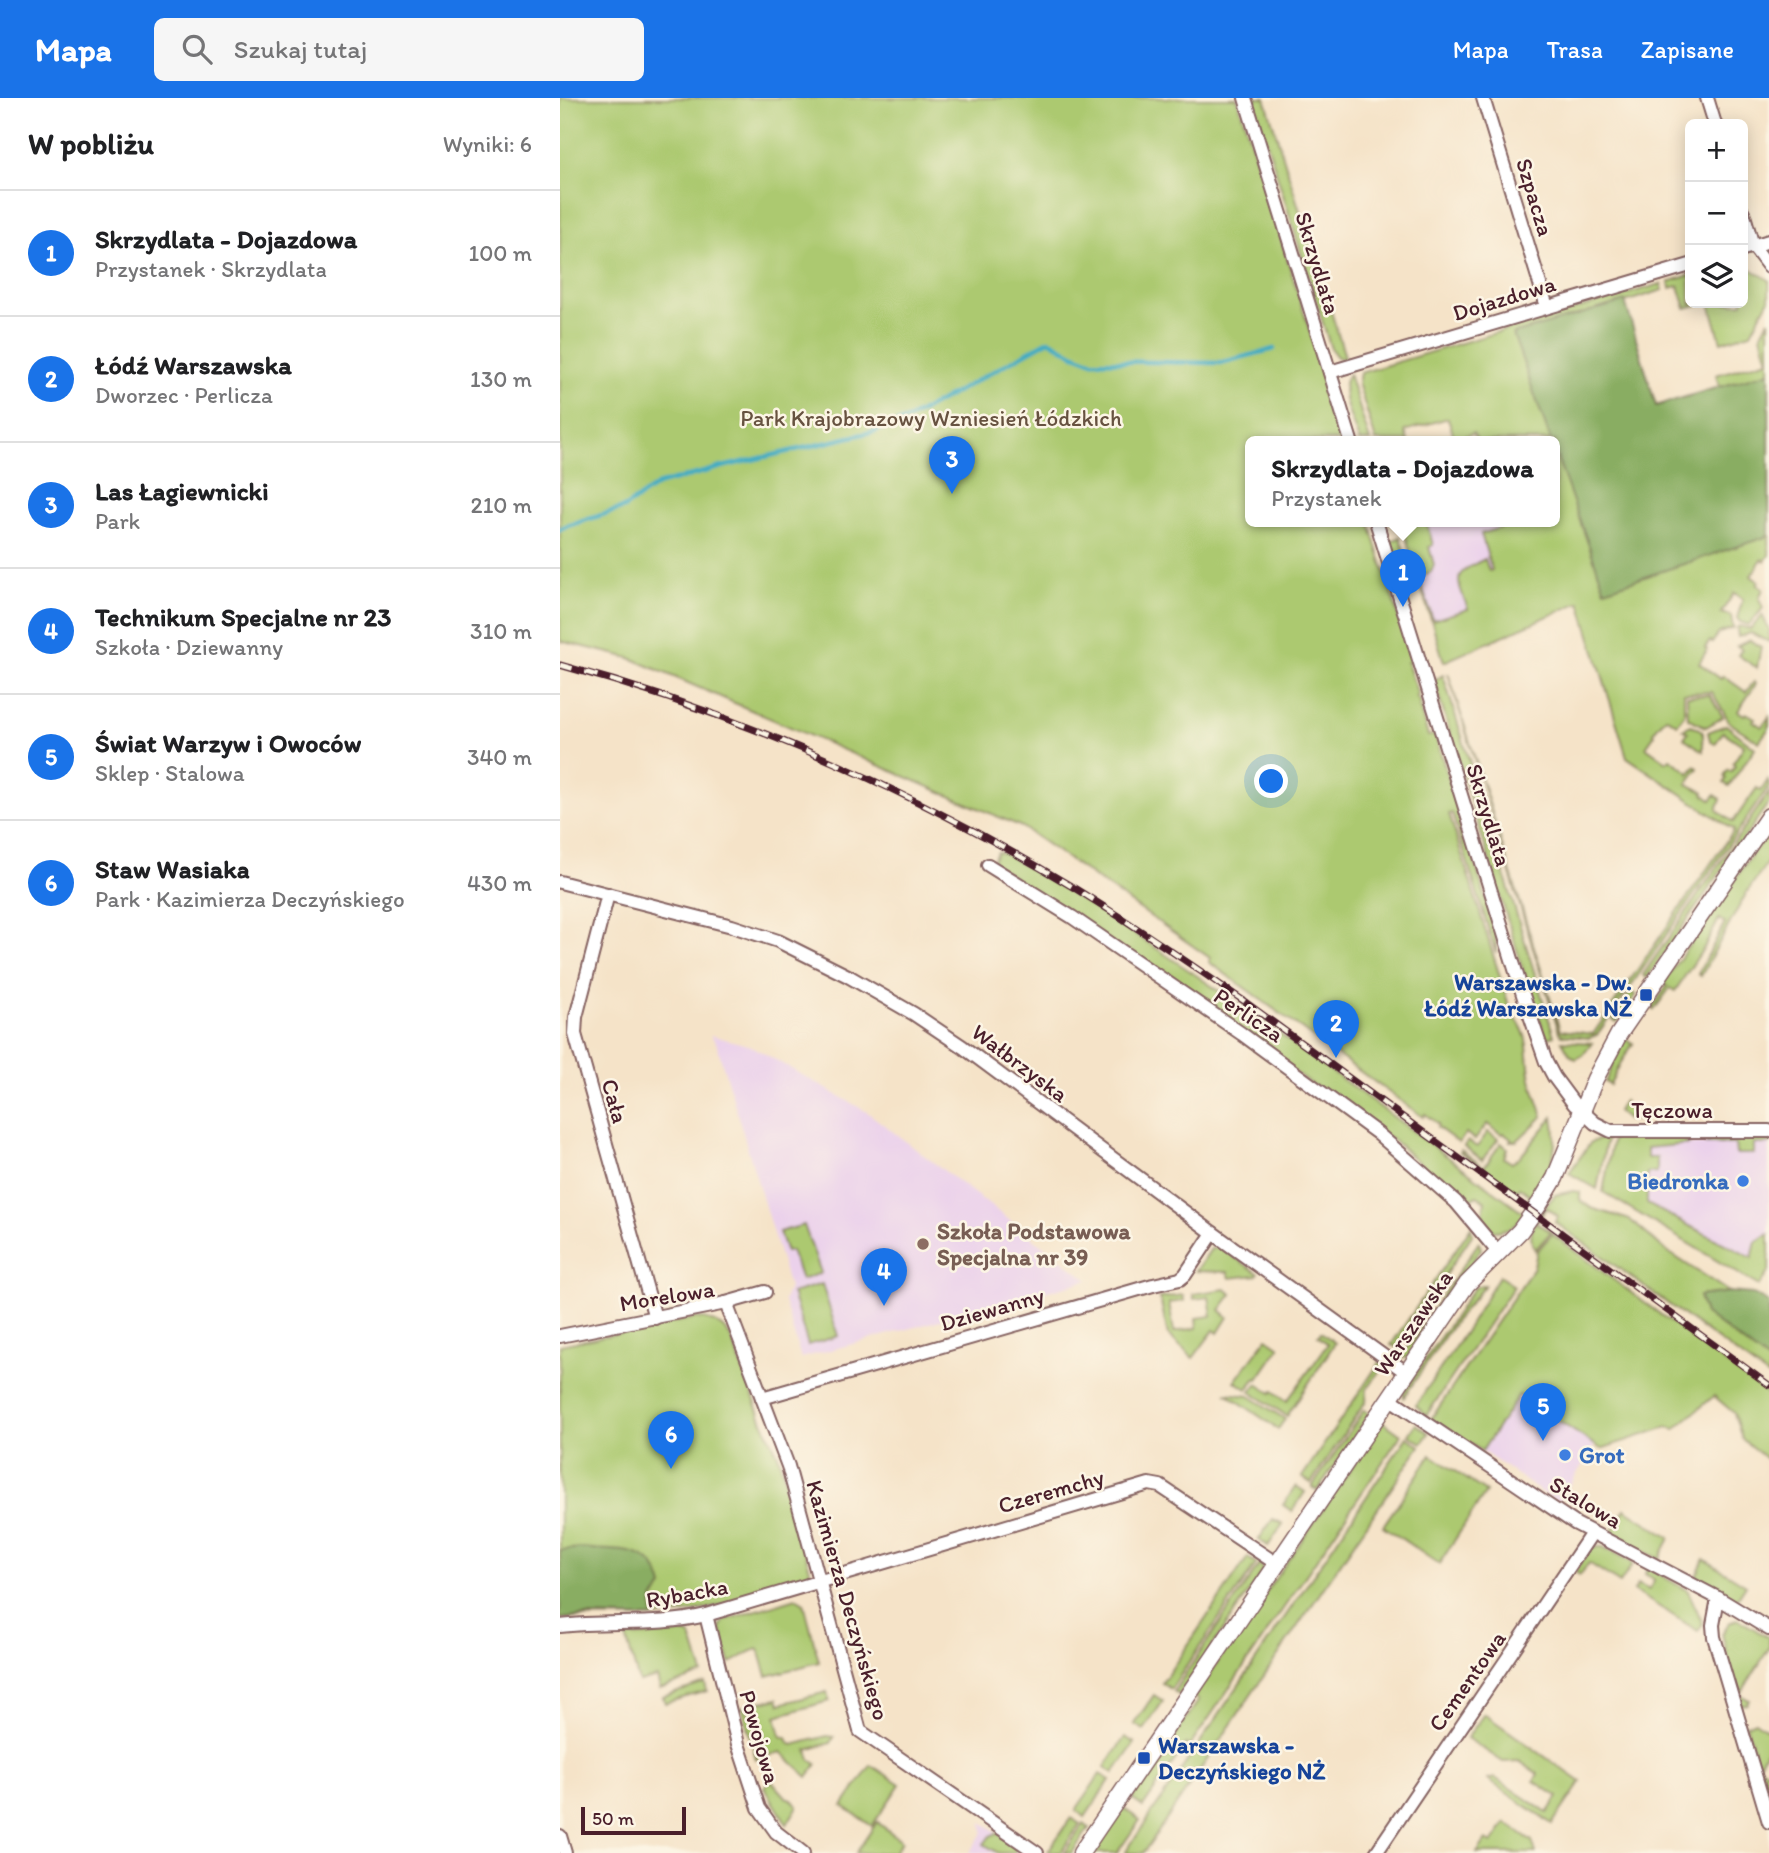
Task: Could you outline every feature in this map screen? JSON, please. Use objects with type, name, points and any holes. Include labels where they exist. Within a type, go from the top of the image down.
[{"type":"street","name":"Skrzydlata","points":[[1245,98],[1349,436]]},
{"type":"street","name":"Szpacza","points":[[1483,98],[1546,307]]},
{"type":"street","points":[[1707,98],[1714,119]]},
{"type":"street","points":[[1748,248],[1769,242]]},
{"type":"street","points":[[1748,248],[1769,267]]},
{"type":"street","name":"Dojazdowa","points":[[1330,372],[1685,266]]},
{"type":"street","name":"Skrzydlata","points":[[1378,527],[1524,998],[1551,1072],[1581,1111]]},
{"type":"street","name":"Warszawska","points":[[1081,1853],[1467,1284],[1526,1224],[1548,1191],[1605,1058],[1621,1030],[1769,816]]},
{"type":"street","name":"Perlicza","points":[[988,864],[1072,916],[1242,1034],[1377,1133],[1457,1202],[1498,1252]]},
{"type":"street","name":"Wałbrzyska","points":[[560,882],[732,926],[778,941],[848,976],[914,1014],[963,1046],[1213,1233],[1407,1373]]},
{"type":"street","name":"Cała","points":[[608,894],[576,1017],[575,1034],[655,1318]]},
{"type":"street","name":"Tęczowa","points":[[1581,1111],[1602,1127],[1614,1131],[1769,1131]]},
{"type":"street","name":"Dziewanny","points":[[762,1398],[1153,1284],[1180,1279],[1213,1233]]},
{"type":"street","points":[[726,1303],[765,1292]]},
{"type":"street","name":"Morelowa","points":[[560,1336],[726,1303],[762,1398]]},
{"type":"street","name":"Kazimierza Deczyńskiego","points":[[762,1398],[788,1466],[860,1731],[1037,1853]]},
{"type":"street","name":"Stalowa","points":[[1389,1398],[1592,1532],[1718,1598],[1769,1629]]},
{"type":"street","name":"Czeremchy","points":[[819,1582],[1149,1484],[1160,1486],[1277,1564]]},
{"type":"street","name":"Cementowa","points":[[1376,1853],[1592,1532]]},
{"type":"street","name":"Rybacka","points":[[560,1626],[592,1623],[667,1623],[706,1615],[819,1582]]},
{"type":"street","points":[[1718,1598],[1713,1625],[1715,1645],[1769,1822]]},
{"type":"street","name":"Powojowa","points":[[706,1615],[738,1744],[759,1808],[776,1832],[803,1853]]},
{"type":"street","points":[[560,1836],[565,1853]]},
{"type":"shaded area","points":[[1404,527],[1559,527],[1605,590],[1446,662]]},
{"type":"shaded area","points":[[710,1035],[751,1046],[867,1112],[1088,1280],[801,1358],[784,1301],[789,1287],[716,1042]]},
{"type":"shaded area","points":[[1673,1144],[1736,1144],[1736,1154],[1754,1154],[1754,1144],[1769,1144],[1769,1234],[1756,1242],[1752,1258],[1646,1204],[1647,1172],[1657,1172],[1657,1159],[1647,1158],[1647,1148]]},
{"type":"shaded area","points":[[1519,1394],[1595,1445],[1558,1503],[1482,1451]]},
{"type":"shaded area","points":[[982,1822],[1027,1853],[969,1853],[983,1832]]},
{"type":"green space","name":"Park Krajobrazowy Wzniesień Łódzkich","points":[[560,98],[1237,98],[1342,436],[1245,436],[1245,527],[1371,527],[1412,660],[1407,662],[1418,695],[1416,696],[1421,704],[1420,710],[1423,709],[1421,713],[1428,736],[1435,735],[1496,931],[1496,953],[1452,813],[1449,814],[1511,1012],[1523,1029],[1531,1079],[1543,1116],[1517,1141],[1510,1141],[1503,1133],[1487,1124],[1475,1140],[1466,1133],[1459,1143],[1437,1127],[1438,1124],[1425,1114],[1423,1117],[1209,962],[1210,958],[1022,827],[630,658],[560,641]]},
{"type":"green space","points":[[1253,98],[1265,98],[1346,360],[1337,357],[1331,349]]},
{"type":"green space","points":[[1748,267],[1769,280],[1769,299],[1751,333],[1721,342],[1711,308],[1748,308]]},
{"type":"green space","points":[[1685,277],[1685,305],[1679,286],[1670,288],[1669,282]]},
{"type":"green space","points":[[1661,284],[1663,290],[1625,302],[1656,406],[1719,387],[1716,375],[1768,360],[1761,335],[1769,320],[1769,555],[1765,561],[1762,559],[1751,576],[1763,589],[1759,598],[1763,608],[1749,625],[1740,622],[1737,618],[1743,599],[1734,593],[1721,613],[1731,616],[1733,628],[1719,633],[1712,643],[1710,641],[1699,663],[1746,692],[1754,682],[1756,684],[1738,711],[1755,718],[1753,721],[1762,727],[1769,717],[1769,728],[1759,742],[1730,723],[1712,692],[1684,693],[1684,715],[1677,724],[1666,717],[1653,732],[1655,734],[1646,747],[1667,762],[1670,759],[1690,773],[1688,776],[1695,766],[1698,768],[1687,784],[1704,792],[1711,800],[1715,795],[1721,799],[1717,810],[1733,822],[1757,788],[1761,791],[1768,780],[1769,786],[1597,1035],[1589,1038],[1562,1035],[1559,1032],[1448,673],[1560,1030],[1593,1034],[1734,830],[1627,757],[1580,602],[1444,662],[1421,587],[1433,620],[1468,609],[1459,583],[1462,573],[1485,559],[1489,571],[1492,570],[1481,534],[1503,527],[1560,527],[1560,436],[1475,436],[1473,433],[1454,436],[1448,418],[1405,431],[1406,436],[1374,436],[1358,383],[1360,373]]},
{"type":"green space","points":[[1625,301],[1656,406],[1769,372],[1769,532],[1766,537],[1605,590],[1560,466],[1560,436],[1549,436],[1513,334]]},
{"type":"green space","points":[[1349,374],[1368,436],[1357,436],[1347,407],[1345,381]]},
{"type":"green space","points":[[1403,527],[1428,527],[1433,545],[1429,547],[1434,565],[1431,572],[1418,577]]},
{"type":"green space","points":[[1400,537],[1413,579],[1402,580],[1390,542]]},
{"type":"green space","points":[[1762,615],[1769,629],[1769,642],[1751,633],[1738,637],[1739,626],[1751,629]]},
{"type":"green space","points":[[1750,640],[1761,647],[1757,668],[1738,655],[1742,649],[1737,646]]},
{"type":"green space","points":[[1443,675],[1554,1036],[1547,1038],[1531,996],[1434,681]]},
{"type":"green space","points":[[1710,695],[1723,717],[1706,727],[1688,718],[1687,696]]},
{"type":"green space","points":[[1691,725],[1703,731],[1703,751],[1684,738],[1688,732],[1683,729]]},
{"type":"green space","points":[[1726,725],[1755,748],[1729,786],[1724,783],[1724,776],[1735,766],[1733,763],[1744,746],[1723,732],[1715,744],[1710,741],[1708,732]]},
{"type":"green space","points":[[1769,792],[1769,802],[1647,978],[1643,975]]},
{"type":"green space","points":[[1769,830],[1769,860],[1747,892],[1701,976],[1698,974],[1725,923],[1719,919],[1705,946],[1675,991],[1670,988],[1654,1010],[1652,1007],[1667,986],[1663,983]]},
{"type":"green space","points":[[997,852],[1071,893],[1203,980],[1523,1212],[1530,1204],[1527,1201],[1530,1195],[1519,1187],[1515,1192],[1460,1152],[1461,1150],[1484,1167],[1501,1143],[1507,1148],[1504,1158],[1512,1163],[1553,1117],[1555,1148],[1552,1162],[1534,1199],[1516,1224],[1494,1231],[1481,1227],[1485,1201],[1477,1196],[1464,1203],[1398,1144],[992,862]]},
{"type":"green space","points":[[1631,992],[1636,995],[1617,1022],[1612,1019]]},
{"type":"green space","points":[[1625,1038],[1633,1044],[1610,1085],[1605,1082]]},
{"type":"green space","points":[[1562,1041],[1592,1043],[1583,1055],[1576,1059],[1570,1055]]},
{"type":"green space","points":[[1624,1101],[1639,1120],[1627,1120],[1617,1111]]},
{"type":"green space","points":[[1488,1132],[1498,1139],[1482,1160],[1464,1146],[1468,1141],[1477,1147]]},
{"type":"green space","points":[[1607,1137],[1597,1189],[1569,1173],[1591,1142]]},
{"type":"green space","points":[[1613,1137],[1681,1137],[1690,1144],[1647,1148],[1647,1158],[1657,1158],[1657,1172],[1647,1173],[1647,1204],[1752,1258],[1756,1242],[1769,1234],[1769,1271],[1759,1286],[1603,1192]]},
{"type":"green space","points":[[1769,1137],[1769,1144],[1754,1144],[1754,1154],[1736,1154],[1735,1144],[1706,1144],[1711,1138]]},
{"type":"green space","points":[[1580,1192],[1580,1200],[1591,1208],[1630,1220],[1668,1252],[1729,1292],[1699,1296],[1705,1314],[1769,1362],[1769,1377],[1555,1222],[1558,1216],[1547,1208],[1536,1222],[1551,1232],[1535,1250],[1531,1236],[1533,1228],[1536,1221],[1540,1214],[1555,1195]]},
{"type":"green space","points":[[804,1225],[821,1273],[801,1280],[791,1251],[786,1252],[779,1232]]},
{"type":"green space","points":[[1471,1227],[1472,1235],[1396,1347],[1391,1345]]},
{"type":"green space","points":[[1552,1234],[1769,1395],[1769,1461],[1742,1439],[1734,1413],[1714,1396],[1675,1429],[1667,1427],[1601,1449],[1519,1395],[1482,1451],[1431,1419],[1534,1267],[1537,1251]]},
{"type":"green space","points":[[1479,1242],[1481,1249],[1408,1357],[1400,1358]]},
{"type":"green space","points":[[1219,1247],[1258,1273],[1257,1275],[1230,1278],[1228,1272],[1196,1271],[1211,1249]]},
{"type":"green space","points":[[1499,1276],[1514,1286],[1426,1416],[1416,1405]]},
{"type":"green space","points":[[822,1284],[838,1336],[808,1345],[792,1293]]},
{"type":"green space","points":[[1485,1285],[1455,1321],[1404,1397],[1403,1392],[1474,1288]]},
{"type":"green space","points":[[1225,1289],[1232,1294],[1220,1310],[1228,1317],[1218,1333],[1214,1330],[1193,1358],[1168,1335],[1160,1298],[1183,1295],[1184,1301],[1169,1303],[1174,1332],[1197,1328],[1196,1318],[1212,1316],[1209,1297],[1194,1299],[1193,1294]]},
{"type":"green space","points":[[1729,1292],[1753,1294],[1769,1303],[1769,1362],[1705,1314],[1699,1296]]},
{"type":"green space","points":[[696,1318],[716,1323],[731,1338],[778,1455],[810,1570],[807,1578],[735,1602],[684,1614],[560,1619],[560,1345]]},
{"type":"green space","points":[[1321,1332],[1335,1343],[1287,1416],[1251,1392],[1257,1384],[1287,1401],[1328,1344],[1318,1336]]},
{"type":"green space","points":[[1267,1338],[1280,1347],[1258,1379],[1247,1389],[1235,1381]]},
{"type":"green space","points":[[1380,1362],[1384,1365],[1367,1389],[1366,1401],[1311,1483],[1302,1477]]},
{"type":"green space","points":[[1226,1393],[1249,1396],[1285,1419],[1278,1429]]},
{"type":"green space","points":[[1364,1410],[1369,1414],[1317,1491],[1312,1487]]},
{"type":"green space","points":[[1383,1422],[1401,1435],[1190,1746],[1186,1744],[1143,1807],[1132,1799],[1199,1700],[1194,1697]]},
{"type":"green space","points":[[1416,1424],[1429,1433],[1422,1443],[1409,1435]]},
{"type":"green space","points":[[1407,1437],[1420,1446],[1143,1853],[1125,1853]]},
{"type":"green space","points":[[1431,1455],[1486,1492],[1439,1564],[1383,1526]]},
{"type":"green space","points":[[1296,1486],[1305,1492],[1292,1511],[1283,1505]]},
{"type":"green space","points":[[1625,1509],[1670,1538],[1659,1559],[1610,1534]]},
{"type":"green space","points":[[1273,1519],[1283,1524],[1268,1546],[1259,1539]]},
{"type":"green space","points":[[1603,1547],[1630,1561],[1632,1565],[1620,1583],[1589,1563],[1580,1575],[1575,1572],[1590,1550]]},
{"type":"green space","points":[[583,1548],[632,1553],[651,1563],[663,1587],[653,1599],[653,1618],[585,1616],[560,1619],[560,1550]]},
{"type":"green space","points":[[1248,1557],[1256,1564],[1171,1689],[1162,1683]]},
{"type":"green space","points":[[1704,1559],[1746,1585],[1737,1599],[1696,1576]]},
{"type":"green space","points":[[1261,1562],[1263,1571],[1179,1695],[1174,1691]]},
{"type":"green space","points":[[1648,1568],[1688,1591],[1703,1624],[1698,1631],[1634,1591],[1638,1584],[1649,1590],[1654,1580],[1645,1574]]},
{"type":"green space","points":[[796,1598],[804,1603],[819,1662],[767,1676],[759,1649],[730,1663],[720,1627],[725,1620]]},
{"type":"green space","points":[[1738,1619],[1769,1638],[1769,1648],[1740,1695],[1749,1700],[1747,1704],[1740,1705],[1722,1634],[1729,1623]]},
{"type":"green space","points":[[685,1633],[691,1636],[703,1674],[660,1689],[657,1677],[639,1682],[626,1637]]},
{"type":"green space","points":[[705,1683],[707,1691],[665,1703],[663,1697]]},
{"type":"green space","points":[[827,1692],[829,1701],[776,1716],[781,1736],[793,1745],[827,1736],[834,1737],[831,1743],[807,1750],[810,1759],[817,1764],[808,1777],[781,1752],[756,1759],[742,1707],[747,1706],[751,1717],[756,1716],[753,1704],[778,1698],[780,1704]]},
{"type":"green space","points":[[1154,1695],[1163,1701],[1144,1730],[1134,1724]]},
{"type":"green space","points":[[1484,1714],[1581,1782],[1552,1824],[1488,1780],[1495,1778],[1547,1813],[1558,1797],[1534,1781],[1538,1774],[1519,1761],[1503,1762],[1467,1738]]},
{"type":"green space","points":[[1755,1721],[1769,1731],[1769,1746],[1758,1764],[1746,1725]]},
{"type":"green space","points":[[1125,1737],[1135,1743],[1114,1773],[1105,1767]]},
{"type":"green space","points":[[871,1765],[900,1784],[872,1826],[843,1806]]},
{"type":"green space","points":[[1759,1766],[1769,1773],[1769,1798]]},
{"type":"green space","points":[[1100,1774],[1110,1780],[1085,1817],[1076,1810]]},
{"type":"green space","points":[[771,1780],[798,1806],[787,1824],[764,1787]]},
{"type":"green space","points":[[1120,1806],[1140,1820],[1117,1853],[1090,1853]]},
{"type":"green space","points":[[1071,1818],[1080,1824],[1060,1853],[1048,1851]]},
{"type":"green space","points":[[877,1822],[902,1841],[894,1853],[856,1853]]},
{"type":"green space","points":[[1506,1823],[1532,1841],[1536,1853],[1477,1853],[1486,1840],[1492,1843]]},
{"type":"green space","points":[[1084,1824],[1089,1828],[1072,1853],[1064,1853]]},
{"type":"green space","points":[[997,1833],[1018,1848],[1014,1853],[998,1853],[984,1844],[990,1836]]},
{"type":"waterway","points":[[560,530],[624,508],[657,485],[876,431],[910,418],[1049,340],[1091,361],[1220,363],[1274,349]]},
{"type":"railway","points":[[560,665],[693,707],[823,758],[949,818],[1071,886],[1244,1001],[1769,1385]]},
{"type":"place","name":"Las Łagiewnicki","points":[[952,494]]},
{"type":"place","name":"Skrzydlata - Dojazdowa","points":[[1403,607]]},
{"type":"place","name":"Warszawska - Dw. Łódź Warszawska NŻ","points":[[1646,995]]},
{"type":"place","name":"Łódź Warszawska","points":[[1336,1058]]},
{"type":"place","name":"Biedronka","points":[[1743,1181]]},
{"type":"place","name":"Szkoła Podstawowa Specjalna nr 39","points":[[923,1244]]},
{"type":"place","name":"Technikum Specjalne nr 23","points":[[884,1306]]},
{"type":"place","name":"Świat Warzyw i Owoców","points":[[1543,1441]]},
{"type":"place","name":"Grot","points":[[1565,1455]]},
{"type":"place","name":"Staw Wasiaka","points":[[671,1469]]},
{"type":"place","name":"Warszawska - Deczyńskiego NŻ","points":[[1144,1758]]}]
